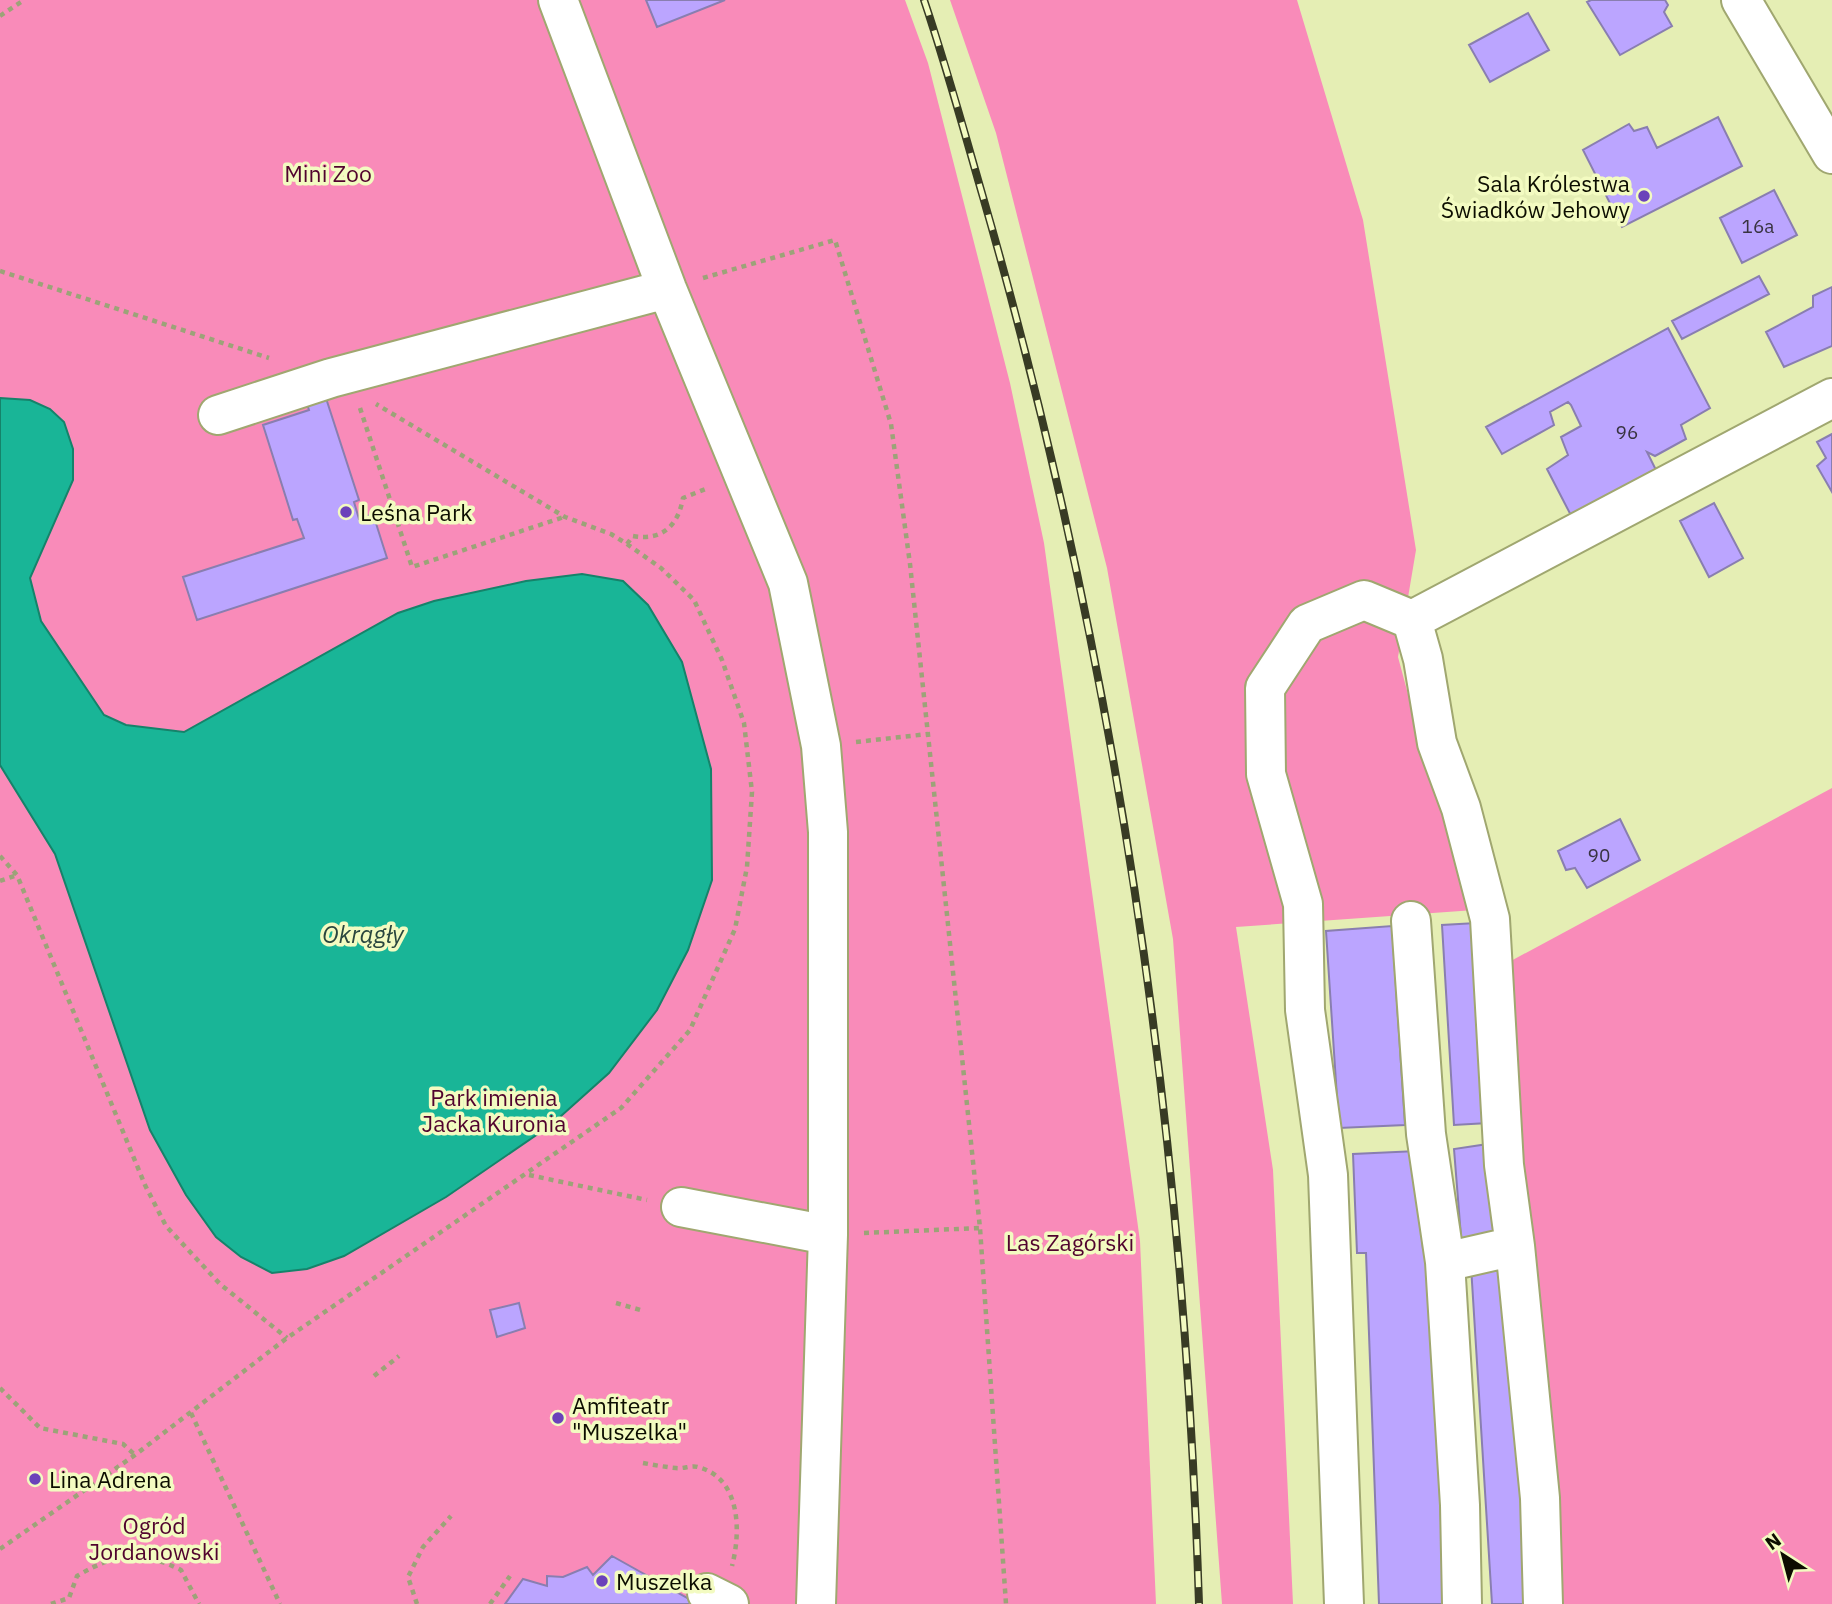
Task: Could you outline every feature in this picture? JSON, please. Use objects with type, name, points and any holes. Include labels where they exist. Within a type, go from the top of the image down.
[{"type":"lane","points":[[558,0],[667,289],[788,583],[821,746],[828,832],[828,1235],[816,1604]]},
{"type":"lane","points":[[1741,0],[1832,154]]},
{"type":"lane","points":[[218,415],[343,384],[667,289]]},
{"type":"lane","points":[[1412,620],[1832,398]]},
{"type":"lane","points":[[1344,1604],[1328,1175],[1305,1010],[1303,904],[1266,774],[1265,688],[1307,624],[1364,600],[1412,620]]},
{"type":"lane","points":[[1412,620],[1423,659],[1437,743],[1461,808],[1490,919],[1504,1165],[1515,1246],[1540,1498],[1543,1604]]},
{"type":"lane","points":[[1411,921],[1426,1134],[1445,1262],[1460,1505],[1462,1604]]},
{"type":"lane","points":[[681,1208],[828,1235]]},
{"type":"lane","points":[[1445,1262],[1515,1246]]},
{"type":"path","points":[[0,16],[24,0]]},
{"type":"path","points":[[667,289],[835,240],[891,424],[928,734],[980,1228],[1006,1604]]},
{"type":"path","points":[[0,271],[278,361]]},
{"type":"path","points":[[343,384],[412,567],[565,517]]},
{"type":"path","points":[[0,1549],[135,1455],[287,1338],[528,1175],[621,1108],[690,1030],[735,929],[747,867],[752,792],[744,723],[722,660],[694,600],[661,568],[611,534],[565,517],[343,384]]},
{"type":"path","points":[[627,544],[633,536],[649,539],[662,535],[674,524],[683,498],[743,474]]},
{"type":"path","points":[[821,746],[928,734]]},
{"type":"path","points":[[0,856],[16,875],[145,1185],[166,1226],[220,1284],[287,1338]]},
{"type":"path","points":[[0,881],[16,875]]},
{"type":"path","points":[[528,1175],[681,1208]]},
{"type":"path","points":[[828,1235],[980,1228]]},
{"type":"path","points":[[616,1303],[644,1311]]},
{"type":"path","points":[[374,1376],[399,1356]]},
{"type":"path","points":[[0,1388],[40,1428],[123,1444],[135,1455]]},
{"type":"path","points":[[191,1413],[280,1604]]},
{"type":"path","points":[[643,1463],[679,1469],[695,1466],[707,1470],[733,1498],[737,1526],[733,1562],[727,1582],[716,1598]]},
{"type":"path","points":[[417,1604],[408,1577],[423,1547],[451,1516]]},
{"type":"path","points":[[51,1604],[69,1598],[77,1576],[103,1561],[142,1555],[181,1570],[199,1604]]},
{"type":"path","points":[[490,1604],[510,1576]]},
{"type":"green space","name":"Park imienia Jacka Kuronia","points":[[0,0],[905,0],[928,63],[1010,383],[1044,543],[1140,1241],[1156,1604],[0,1604]]},
{"type":"green space","points":[[950,0],[1297,0],[1363,220],[1416,550],[1398,657],[1430,776],[1475,910],[1236,927],[1273,1170],[1293,1604],[1222,1604],[1173,939],[1107,568],[996,133]]},
{"type":"green space","points":[[1832,788],[1832,1604],[1554,1604],[1509,962]]},
{"type":"water","name":"Okrągły","points":[[0,398],[30,400],[50,409],[64,422],[73,449],[73,480],[30,578],[41,621],[104,715],[126,725],[184,732],[398,613],[434,601],[526,581],[582,574],[623,581],[648,605],[682,662],[711,769],[712,880],[688,950],[657,1010],[609,1073],[551,1125],[446,1197],[344,1256],[307,1269],[272,1273],[241,1257],[216,1237],[186,1195],[150,1130],[55,854],[0,765]]},
{"type":"building","points":[[646,0],[725,0],[657,27]]},
{"type":"building","points":[[1665,0],[1668,5],[1664,12],[1672,26],[1620,55],[1587,2]]},
{"type":"building","points":[[1528,13],[1549,50],[1490,82],[1469,45]]},
{"type":"building","name":"Sala Królestwa Świadków Jehowy","points":[[1718,117],[1742,166],[1622,227],[1583,150],[1629,124],[1634,131],[1647,127],[1657,148]]},
{"type":"building","points":[[1774,190],[1797,235],[1742,263],[1720,218]]},
{"type":"building","points":[[1759,276],[1769,294],[1682,339],[1672,321]]},
{"type":"building","points":[[1832,287],[1832,346],[1784,367],[1766,332],[1813,307],[1813,296]]},
{"type":"building","points":[[1668,328],[1710,408],[1681,425],[1686,439],[1655,456],[1647,452],[1662,482],[1577,527],[1547,469],[1568,455],[1561,437],[1581,426],[1571,405],[1568,402],[1550,412],[1554,425],[1502,454],[1486,427]]},
{"type":"building","points":[[324,392],[359,500],[354,502],[359,519],[373,514],[387,558],[197,620],[183,577],[304,538],[297,519],[293,520],[263,425],[309,410],[305,398]]},
{"type":"building","points":[[1832,434],[1832,492],[1817,466],[1826,458],[1817,442]]},
{"type":"building","points":[[1714,503],[1743,558],[1709,577],[1680,521]]},
{"type":"building","points":[[1620,819],[1640,860],[1587,888],[1575,868],[1566,870],[1558,851]]},
{"type":"building","points":[[1476,923],[1488,1123],[1454,1125],[1442,925]]},
{"type":"building","points":[[1392,926],[1405,1125],[1339,1128],[1326,931]]},
{"type":"building","points":[[1488,1144],[1496,1244],[1462,1249],[1454,1149]]},
{"type":"building","points":[[1417,1151],[1423,1249],[1431,1252],[1444,1604],[1379,1604],[1366,1253],[1357,1253],[1353,1154]]},
{"type":"building","points":[[1506,1265],[1528,1604],[1492,1604],[1471,1266]]},
{"type":"building","points":[[519,1303],[525,1328],[497,1337],[490,1310]]},
{"type":"building","name":"Muszelka","points":[[612,1556],[698,1604],[505,1604],[523,1579],[547,1586],[547,1576],[563,1577],[587,1567],[593,1575]]},
{"type":"railway","points":[[924,0],[969,148],[1030,369],[1070,543],[1105,718],[1135,894],[1159,1071],[1191,1426],[1199,1604]]},
{"type":"place","name":"Sala Królestwa Świadków Jehowy","points":[[1644,196]]},
{"type":"place","name":"Leśna Park","points":[[346,512]]},
{"type":"place","name":"Amfiteatr \"Muszelka\"","points":[[558,1418]]},
{"type":"place","name":"Lina Adrena","points":[[35,1479]]},
{"type":"place","name":"Muszelka","points":[[602,1581]]},
{"type":"park label","name":"Mini Zoo","points":[[328,173]]},
{"type":"park label","name":"Las Zagórski","points":[[1070,1242]]},
{"type":"park label","name":"Ogród Jordanowski","points":[[154,1538]]}]
